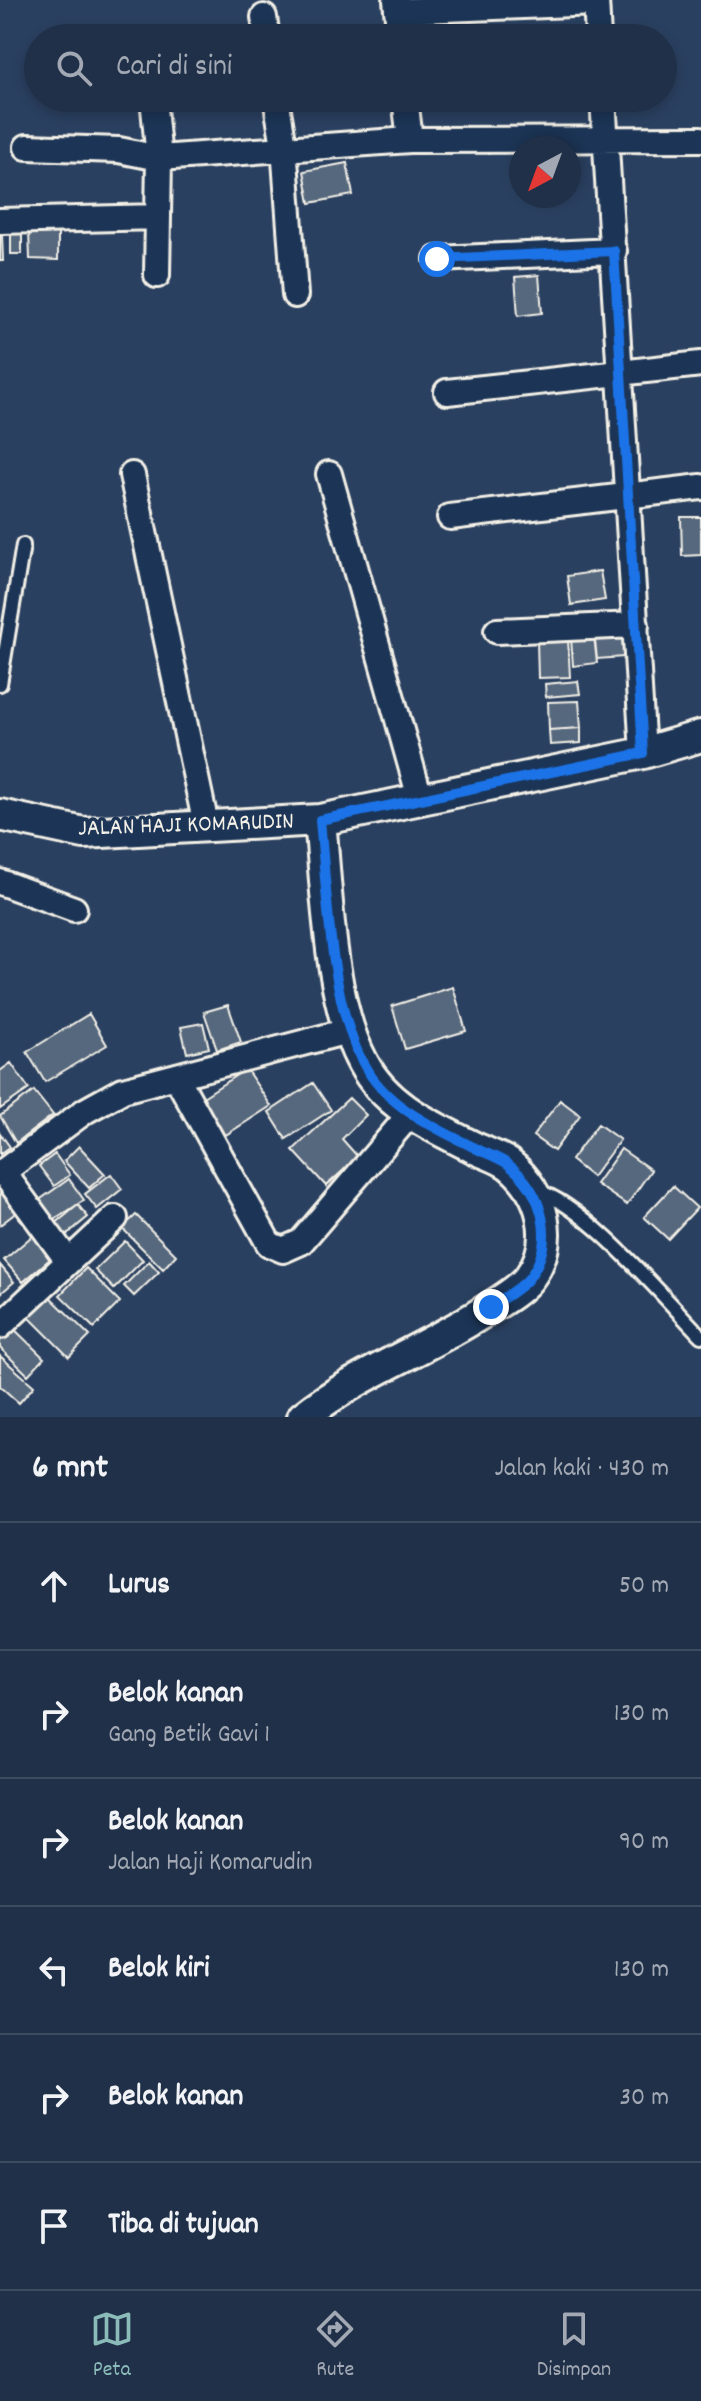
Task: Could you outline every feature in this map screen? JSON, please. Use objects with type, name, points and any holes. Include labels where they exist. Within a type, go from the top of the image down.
[{"type":"street","points":[[396,5],[596,1],[597,24]]},
{"type":"street","points":[[154,112],[159,158],[157,275]]},
{"type":"street","points":[[278,112],[284,146],[295,295]]},
{"type":"street","points":[[407,112],[410,140]]},
{"type":"street","points":[[604,112],[643,753]]},
{"type":"street","points":[[27,147],[119,150],[159,158],[284,146],[410,140],[701,139]]},
{"type":"street","points":[[0,221],[158,217]]},
{"type":"street","points":[[437,259],[614,251]]},
{"type":"street","points":[[447,392],[701,364]]},
{"type":"street","points":[[329,474],[420,798]]},
{"type":"street","points":[[132,475],[206,825]]},
{"type":"street","points":[[450,517],[701,487]]},
{"type":"street","points":[[497,631],[636,625]]},
{"type":"street","name":"JALAN HAJI KOMARUDIN","points":[[0,815],[84,833],[320,820],[643,753],[701,736]]},
{"type":"street","points":[[303,1417],[339,1388],[434,1344],[528,1280],[537,1262],[543,1237],[543,1209],[534,1190],[509,1164],[411,1113],[384,1093],[348,1031],[340,989],[320,820]]},
{"type":"street","points":[[0,882],[74,909]]},
{"type":"street","points":[[68,1261],[1,1173],[104,1100],[123,1090],[348,1031]]},
{"type":"street","points":[[176,1076],[269,1244],[283,1250],[301,1242],[411,1113]]},
{"type":"street","points":[[0,1326],[115,1218]]},
{"type":"lane","points":[[0,684],[23,545]]},
{"type":"lane","points":[[534,1190],[553,1195],[585,1220],[701,1336]]},
{"type":"building","points":[[347,163],[353,195],[310,203],[304,171]]},
{"type":"building","points":[[29,231],[58,231],[58,260],[30,259]]},
{"type":"building","points":[[11,233],[22,233],[22,254],[11,254]]},
{"type":"building","points":[[2,234],[3,261],[0,261]]},
{"type":"building","points":[[539,275],[542,313],[518,316],[515,277]]},
{"type":"building","points":[[681,517],[701,517],[701,555],[682,556]]},
{"type":"building","points":[[600,571],[605,600],[571,605],[567,576]]},
{"type":"building","points":[[594,636],[597,663],[573,666],[571,638]]},
{"type":"building","points":[[635,637],[637,656],[597,659],[595,640]]},
{"type":"building","points":[[568,639],[570,677],[538,678],[537,640]]},
{"type":"building","points":[[578,681],[580,694],[546,697],[545,684]]},
{"type":"building","points":[[579,701],[581,728],[549,730],[548,702]]},
{"type":"building","points":[[581,728],[581,743],[550,745],[549,730]]},
{"type":"building","points":[[453,987],[466,1031],[405,1049],[392,1006]]},
{"type":"building","points":[[228,1005],[241,1042],[217,1050],[204,1012]]},
{"type":"building","points":[[89,1014],[107,1045],[45,1082],[27,1052]]},
{"type":"building","points":[[203,1023],[209,1048],[187,1053],[181,1027]]},
{"type":"building","points":[[11,1063],[29,1089],[0,1109],[0,1071]]},
{"type":"building","points":[[246,1069],[271,1106],[224,1136],[200,1099]]},
{"type":"building","points":[[313,1083],[331,1110],[286,1139],[269,1112]]},
{"type":"building","points":[[34,1091],[53,1115],[16,1143],[0,1116]]},
{"type":"building","points":[[349,1098],[366,1115],[342,1139],[358,1157],[326,1186],[293,1150]]},
{"type":"building","points":[[560,1100],[580,1115],[554,1151],[533,1136]]},
{"type":"building","points":[[598,1124],[620,1140],[592,1177],[571,1160]]},
{"type":"building","points":[[0,1133],[10,1147],[0,1154]]},
{"type":"building","points":[[79,1146],[105,1174],[89,1188],[64,1161]]},
{"type":"building","points":[[621,1149],[651,1170],[627,1205],[596,1184]]},
{"type":"building","points":[[55,1154],[70,1175],[54,1186],[39,1166]]},
{"type":"building","points":[[111,1174],[122,1189],[97,1209],[85,1194]]},
{"type":"building","points":[[69,1179],[84,1200],[53,1221],[38,1201]]},
{"type":"building","points":[[0,1183],[22,1208],[0,1225]]},
{"type":"building","points":[[673,1186],[697,1208],[668,1239],[644,1217]]},
{"type":"building","points":[[78,1205],[88,1217],[65,1236],[55,1224]]},
{"type":"building","points":[[136,1215],[176,1255],[163,1269],[122,1228]]},
{"type":"building","points":[[38,1231],[57,1253],[23,1282],[4,1260]]},
{"type":"building","points":[[125,1241],[143,1260],[114,1289],[95,1270]]},
{"type":"building","points":[[149,1261],[159,1272],[134,1296],[124,1286]]},
{"type":"building","points":[[0,1265],[14,1282],[0,1294]]},
{"type":"building","points":[[86,1268],[120,1302],[94,1328],[60,1295]]},
{"type":"building","points":[[43,1290],[90,1336],[69,1357],[23,1311]]},
{"type":"building","points":[[7,1322],[44,1358],[28,1375],[0,1348],[0,1329]]},
{"type":"building","points":[[0,1356],[34,1386],[19,1403],[0,1386]]},
{"type":"route","points":[[437,259],[614,251],[643,753],[579,763],[320,820],[340,989],[348,1031],[364,1066],[384,1093],[425,1123],[509,1164],[534,1190],[543,1209],[543,1237],[537,1262],[528,1280],[491,1307]]}]
